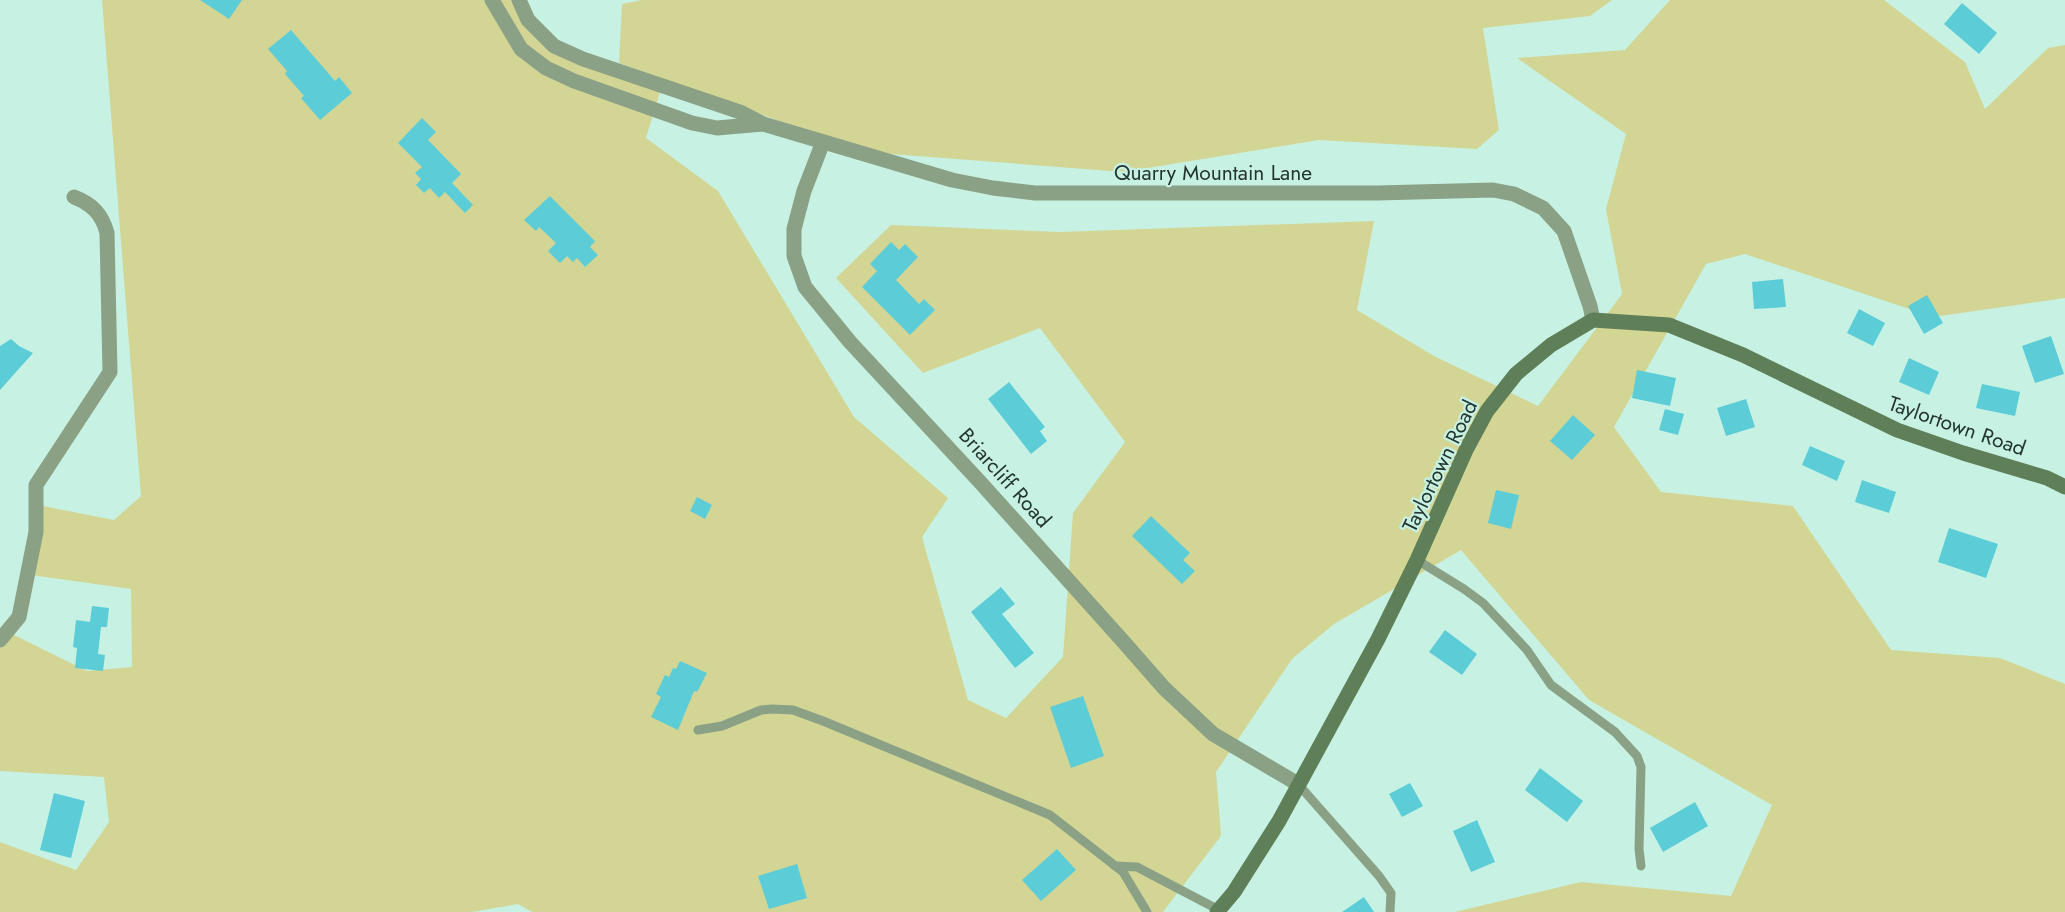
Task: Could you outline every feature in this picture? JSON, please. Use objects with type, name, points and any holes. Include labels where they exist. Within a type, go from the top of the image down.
[{"type":"street","name":"Quarry Mountain Lane","points":[[492,0],[521,50],[546,68],[692,123],[717,128],[763,124]]},
{"type":"street","name":"Quarry Mountain Lane","points":[[519,0],[528,20],[544,37],[555,46],[572,54],[740,112],[763,124],[952,180],[1035,193],[1377,193],[1493,190],[1514,194],[1543,208],[1564,231],[1593,321]]},
{"type":"street","points":[[564,76],[572,54]]},
{"type":"street","name":"Briarcliff Road","points":[[823,142],[804,191],[794,229],[794,256],[805,287],[850,342],[1004,508],[1164,688],[1213,734],[1298,784]]},
{"type":"street","points":[[0,640],[20,616],[36,532],[36,484],[110,372],[107,232],[96,210],[85,201],[74,197]]},
{"type":"street","name":"Taylortown Road","points":[[1218,911],[1234,892],[1257,857],[1378,639],[1418,560],[1466,450],[1487,411],[1516,374],[1551,345],[1593,321],[1669,325],[1743,355],[1897,430],[2047,478],[2065,487]]},
{"type":"lane","points":[[1418,560],[1483,603],[1527,650],[1551,685],[1615,732],[1637,756],[1641,767],[1639,849],[1641,866]]},
{"type":"lane","points":[[698,730],[722,726],[761,710],[793,710],[1050,815],[1123,872],[1147,912]]},
{"type":"lane","points":[[1298,784],[1379,876],[1391,893],[1390,912]]},
{"type":"lane","points":[[1115,866],[1137,867],[1218,911]]},
{"type":"green space","points":[[102,0],[519,0],[547,50],[660,92],[646,138],[718,191],[854,417],[948,498],[922,537],[968,700],[1006,718],[1063,657],[1073,513],[1125,442],[1040,328],[923,373],[836,278],[891,225],[1059,232],[1374,221],[1357,310],[1434,356],[1538,406],[1622,294],[1606,209],[1626,134],[1517,58],[1625,50],[1670,0],[1884,0],[1965,62],[1985,109],[2048,48],[2065,45],[2065,298],[1933,317],[1745,254],[1706,264],[1614,427],[1661,492],[1793,506],[1891,650],[2000,658],[2065,684],[2065,912],[1455,912],[1581,882],[1731,896],[1772,805],[1589,700],[1461,550],[1334,624],[1292,659],[1216,772],[1221,836],[1163,912],[532,912],[518,904],[472,912],[0,912],[0,842],[76,870],[109,822],[104,777],[0,771],[0,628],[87,671],[132,667],[131,589],[31,575],[38,505],[114,520],[141,496]]},
{"type":"green space","points":[[642,0],[1612,0],[1590,16],[1483,28],[1499,130],[1477,149],[1319,140],[1123,172],[865,152],[619,63],[622,4]]},
{"type":"building","points":[[200,0],[242,0],[229,19]]},
{"type":"building","points":[[1962,3],[1997,33],[1979,54],[1944,24]]},
{"type":"building","points":[[291,30],[335,81],[339,77],[352,93],[320,120],[301,98],[304,96],[285,74],[287,71],[268,49]]},
{"type":"building","points":[[422,118],[436,132],[428,140],[461,174],[452,183],[473,205],[465,213],[445,192],[439,198],[430,188],[424,193],[416,185],[421,179],[415,173],[422,167],[398,143]]},
{"type":"building","points":[[550,196],[595,241],[590,247],[598,255],[585,267],[577,258],[573,262],[567,256],[560,263],[548,251],[556,243],[539,227],[536,231],[524,220]]},
{"type":"building","points":[[891,242],[899,250],[905,244],[918,257],[896,280],[919,304],[924,299],[935,310],[910,335],[862,287],[877,271],[870,264]]},
{"type":"building","points":[[1783,279],[1786,307],[1754,309],[1752,282]]},
{"type":"building","points":[[1927,295],[1943,323],[1924,334],[1908,306]]},
{"type":"building","points":[[1859,309],[1885,323],[1873,346],[1847,333]]},
{"type":"building","points":[[2051,336],[2064,374],[2035,383],[2022,346]]},
{"type":"building","points":[[11,339],[33,353],[0,390],[0,346]]},
{"type":"building","points":[[1909,358],[1939,372],[1929,395],[1899,382]]},
{"type":"building","points":[[1637,370],[1676,378],[1670,406],[1632,398]]},
{"type":"building","points":[[1009,382],[1045,427],[1040,431],[1047,441],[1031,454],[988,399]]},
{"type":"building","points":[[1982,384],[2020,392],[2015,416],[1976,408]]},
{"type":"building","points":[[1746,399],[1755,427],[1726,436],[1717,408]]},
{"type":"building","points":[[1665,409],[1684,414],[1678,435],[1659,430]]},
{"type":"building","points":[[1573,415],[1595,435],[1572,460],[1550,441]]},
{"type":"building","points":[[1810,446],[1845,461],[1837,481],[1802,465]]},
{"type":"building","points":[[1862,480],[1896,492],[1889,513],[1855,502]]},
{"type":"building","points":[[1496,490],[1519,495],[1511,529],[1488,523]]},
{"type":"building","points":[[697,497],[712,505],[705,519],[690,511]]},
{"type":"building","points":[[1151,516],[1190,553],[1183,560],[1195,571],[1182,584],[1132,536]]},
{"type":"building","points":[[1949,528],[1998,544],[1986,578],[1938,562]]},
{"type":"building","points":[[1001,587],[1015,604],[1002,614],[1034,653],[1015,668],[971,612]]},
{"type":"building","points":[[92,606],[109,608],[107,627],[101,627],[98,654],[105,655],[103,671],[75,668],[77,648],[73,647],[76,620],[90,622]]},
{"type":"building","points":[[1445,630],[1477,654],[1462,675],[1429,652]]},
{"type":"building","points":[[680,661],[707,673],[697,692],[694,691],[678,730],[651,717],[661,697],[656,694],[665,675],[669,677],[673,668],[676,669]]},
{"type":"building","points":[[1083,696],[1104,756],[1071,768],[1050,707]]},
{"type":"building","points":[[1540,768],[1583,801],[1567,822],[1525,790]]},
{"type":"building","points":[[1410,783],[1423,806],[1402,817],[1389,794]]},
{"type":"building","points":[[54,793],[85,801],[71,858],[40,850]]},
{"type":"building","points":[[1695,802],[1708,826],[1663,852],[1650,828]]},
{"type":"building","points":[[1477,820],[1495,862],[1471,872],[1453,831]]},
{"type":"building","points":[[1057,849],[1076,870],[1041,901],[1022,880]]},
{"type":"building","points":[[797,864],[807,898],[769,909],[758,876]]},
{"type":"building","points":[[1364,897],[1374,912],[1342,912]]}]
